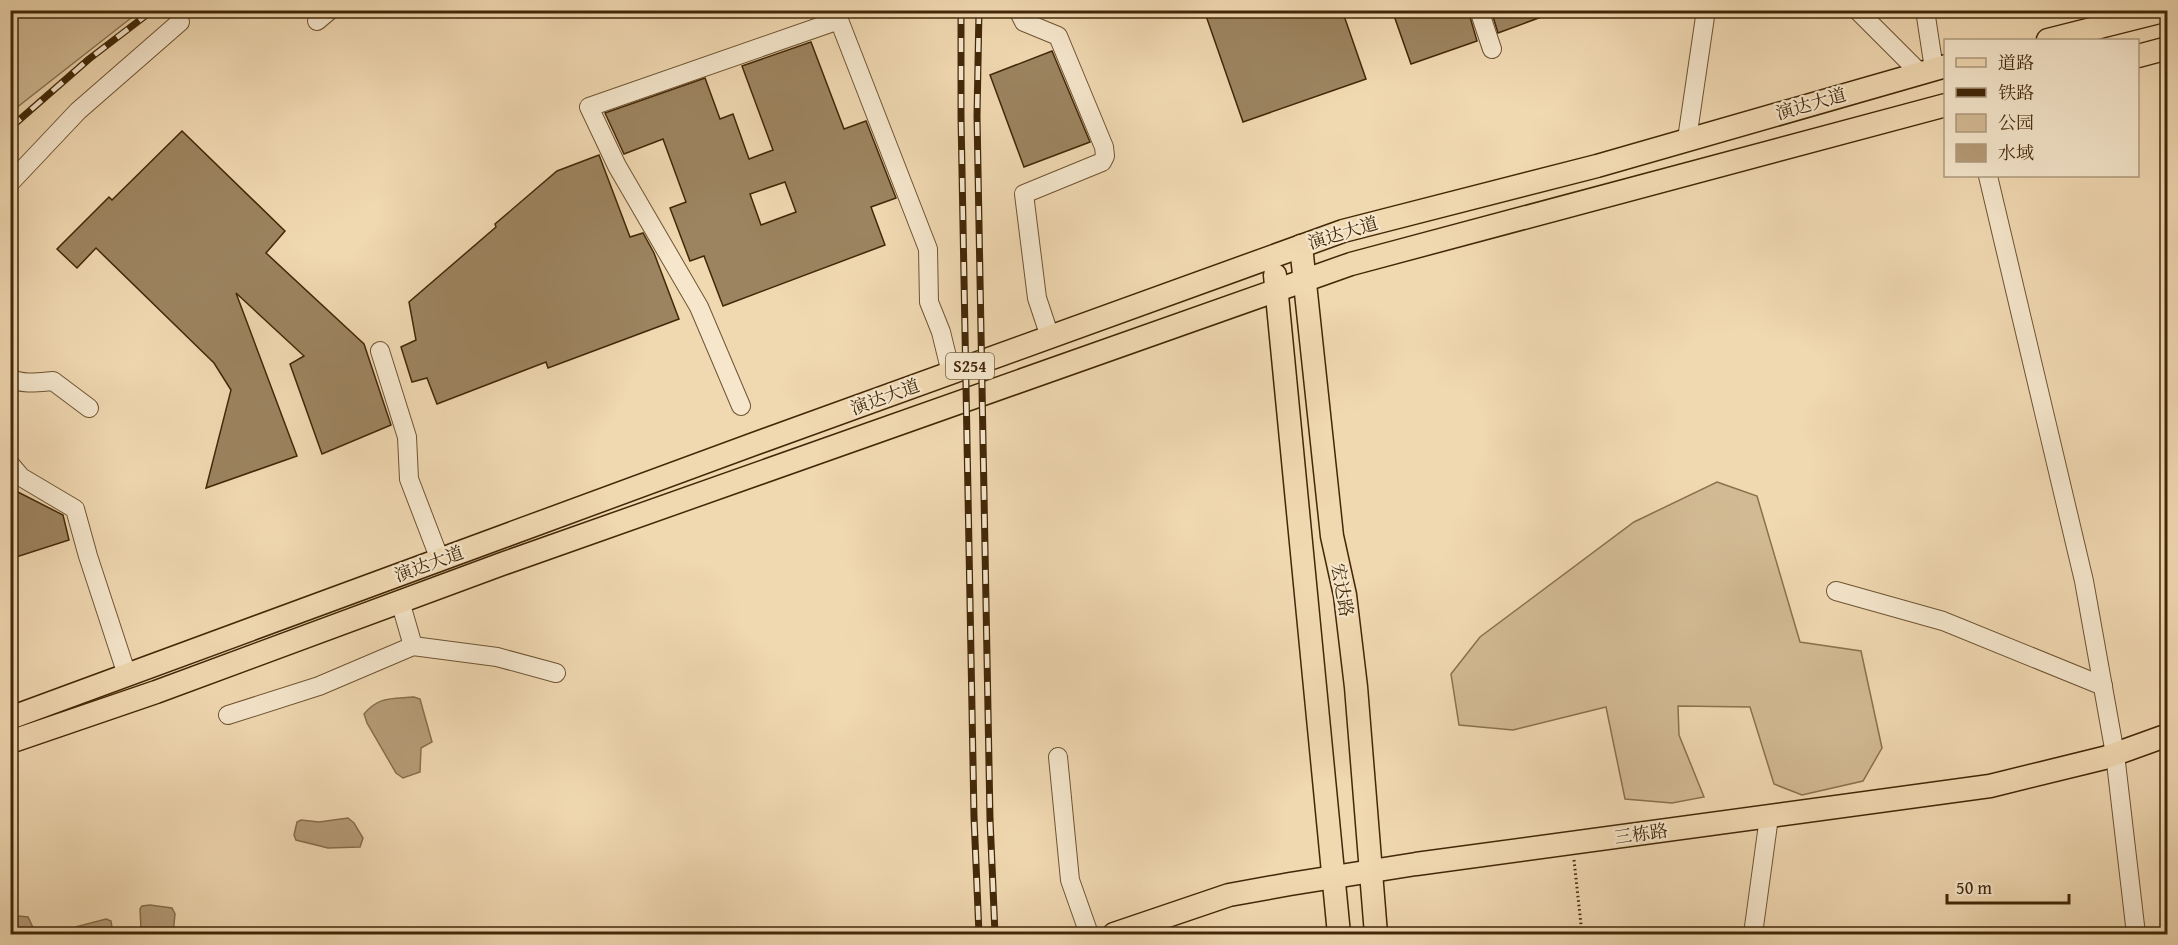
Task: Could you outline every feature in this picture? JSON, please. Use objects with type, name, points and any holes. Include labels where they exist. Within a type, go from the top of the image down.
[{"type":"main road","points":[[2052,39],[2167,10]]},
{"type":"main road","points":[[2139,56],[2168,48]]},
{"type":"main road","name":"演达大道","points":[[10,718],[1343,231],[1597,166],[1933,70]]},
{"type":"main road","name":"演达大道","points":[[10,742],[156,692],[400,601],[1351,264],[1944,106]]},
{"type":"main road","name":"宏达路","points":[[1301,246],[1332,536],[1345,595],[1356,687],[1376,934]]},
{"type":"main road","name":"宏达路","points":[[1273,256],[1340,934]]},
{"type":"main road","name":"三栋路","points":[[1114,934],[1229,895],[1334,877],[1990,786],[2115,754],[2168,735]]},
{"type":"street","points":[[1018,10],[1024,22],[1058,36],[1104,147],[1105,156],[1102,162],[1024,194],[1037,298],[1050,337]]},
{"type":"street","points":[[1479,10],[1492,50]]},
{"type":"street","points":[[1687,140],[1706,10]]},
{"type":"street","points":[[1857,10],[1933,70]]},
{"type":"street","points":[[1925,10],[1933,70]]},
{"type":"street","points":[[741,406],[699,307],[617,166],[589,107],[823,18],[839,20],[928,249],[929,302],[951,373]]},
{"type":"street","points":[[10,183],[78,111],[180,22]]},
{"type":"street","points":[[1988,177],[2084,581],[2115,754],[2136,934]]},
{"type":"street","points":[[380,351],[407,438],[409,478],[440,560]]},
{"type":"street","points":[[10,378],[15,381],[52,381],[89,408]]},
{"type":"street","points":[[10,464],[21,477],[75,509],[127,675]]},
{"type":"street","points":[[1836,591],[1943,621],[2103,686]]},
{"type":"street","points":[[400,601],[413,646]]},
{"type":"street","points":[[228,715],[319,686],[413,646],[497,657],[556,673]]},
{"type":"street","points":[[1058,757],[1070,880],[1089,934]]},
{"type":"street","points":[[1753,934],[1769,817]]},
{"type":"path","points":[[1572,844],[1582,934]]},
{"type":"green space","points":[[11,10],[140,10],[140,11],[11,112]]},
{"type":"green space","points":[[1717,482],[1757,496],[1800,642],[1861,651],[1882,748],[1863,781],[1802,795],[1774,784],[1750,707],[1678,706],[1679,735],[1704,797],[1672,803],[1625,799],[1606,707],[1513,730],[1459,725],[1451,674],[1480,637],[1634,522]]},
{"type":"water","points":[[414,697],[420,699],[432,742],[421,748],[420,772],[403,778],[396,773],[364,714],[381,701]]},
{"type":"water","points":[[348,818],[363,838],[360,847],[328,848],[296,840],[294,835],[297,822],[301,820],[319,822]]},
{"type":"water","points":[[142,906],[172,908],[175,914],[173,934],[145,934],[141,930],[140,909]]},
{"type":"water","points":[[18,916],[28,917],[36,934],[14,934],[13,922]]},
{"type":"water","points":[[106,919],[111,921],[113,934],[73,934],[75,927]]},
{"type":"building","points":[[1204,10],[1342,10],[1366,79],[1243,122]]},
{"type":"building","points":[[1392,10],[1468,10],[1477,41],[1411,64]]},
{"type":"building","points":[[1491,10],[1555,10],[1555,12],[1498,33]]},
{"type":"building","points":[[811,42],[844,129],[866,121],[896,198],[871,207],[885,245],[723,306],[704,256],[690,261],[670,208],[686,202],[663,139],[624,154],[605,113],[705,78],[720,119],[733,114],[749,159],[773,150],[742,66]],"holes":[[[785,182],[796,212],[761,225],[750,194]]]},
{"type":"building","points":[[1052,51],[1090,142],[1024,167],[990,75]]},
{"type":"building","points":[[182,131],[285,231],[266,253],[364,344],[391,425],[322,454],[290,364],[304,356],[236,293],[297,456],[206,488],[231,390],[214,363],[96,248],[77,268],[57,249],[109,197],[112,200]]},
{"type":"building","points":[[599,155],[630,237],[643,233],[654,253],[679,319],[548,368],[546,362],[437,404],[427,378],[412,382],[401,347],[416,340],[409,302],[557,171]]},
{"type":"building","points":[[10,488],[63,515],[69,540],[10,559]]},
{"type":"railway","points":[[10,128],[89,59],[153,10]]},
{"type":"railway","points":[[961,10],[974,817],[979,934]]},
{"type":"railway","points":[[979,10],[977,116],[990,819],[995,934]]}]
